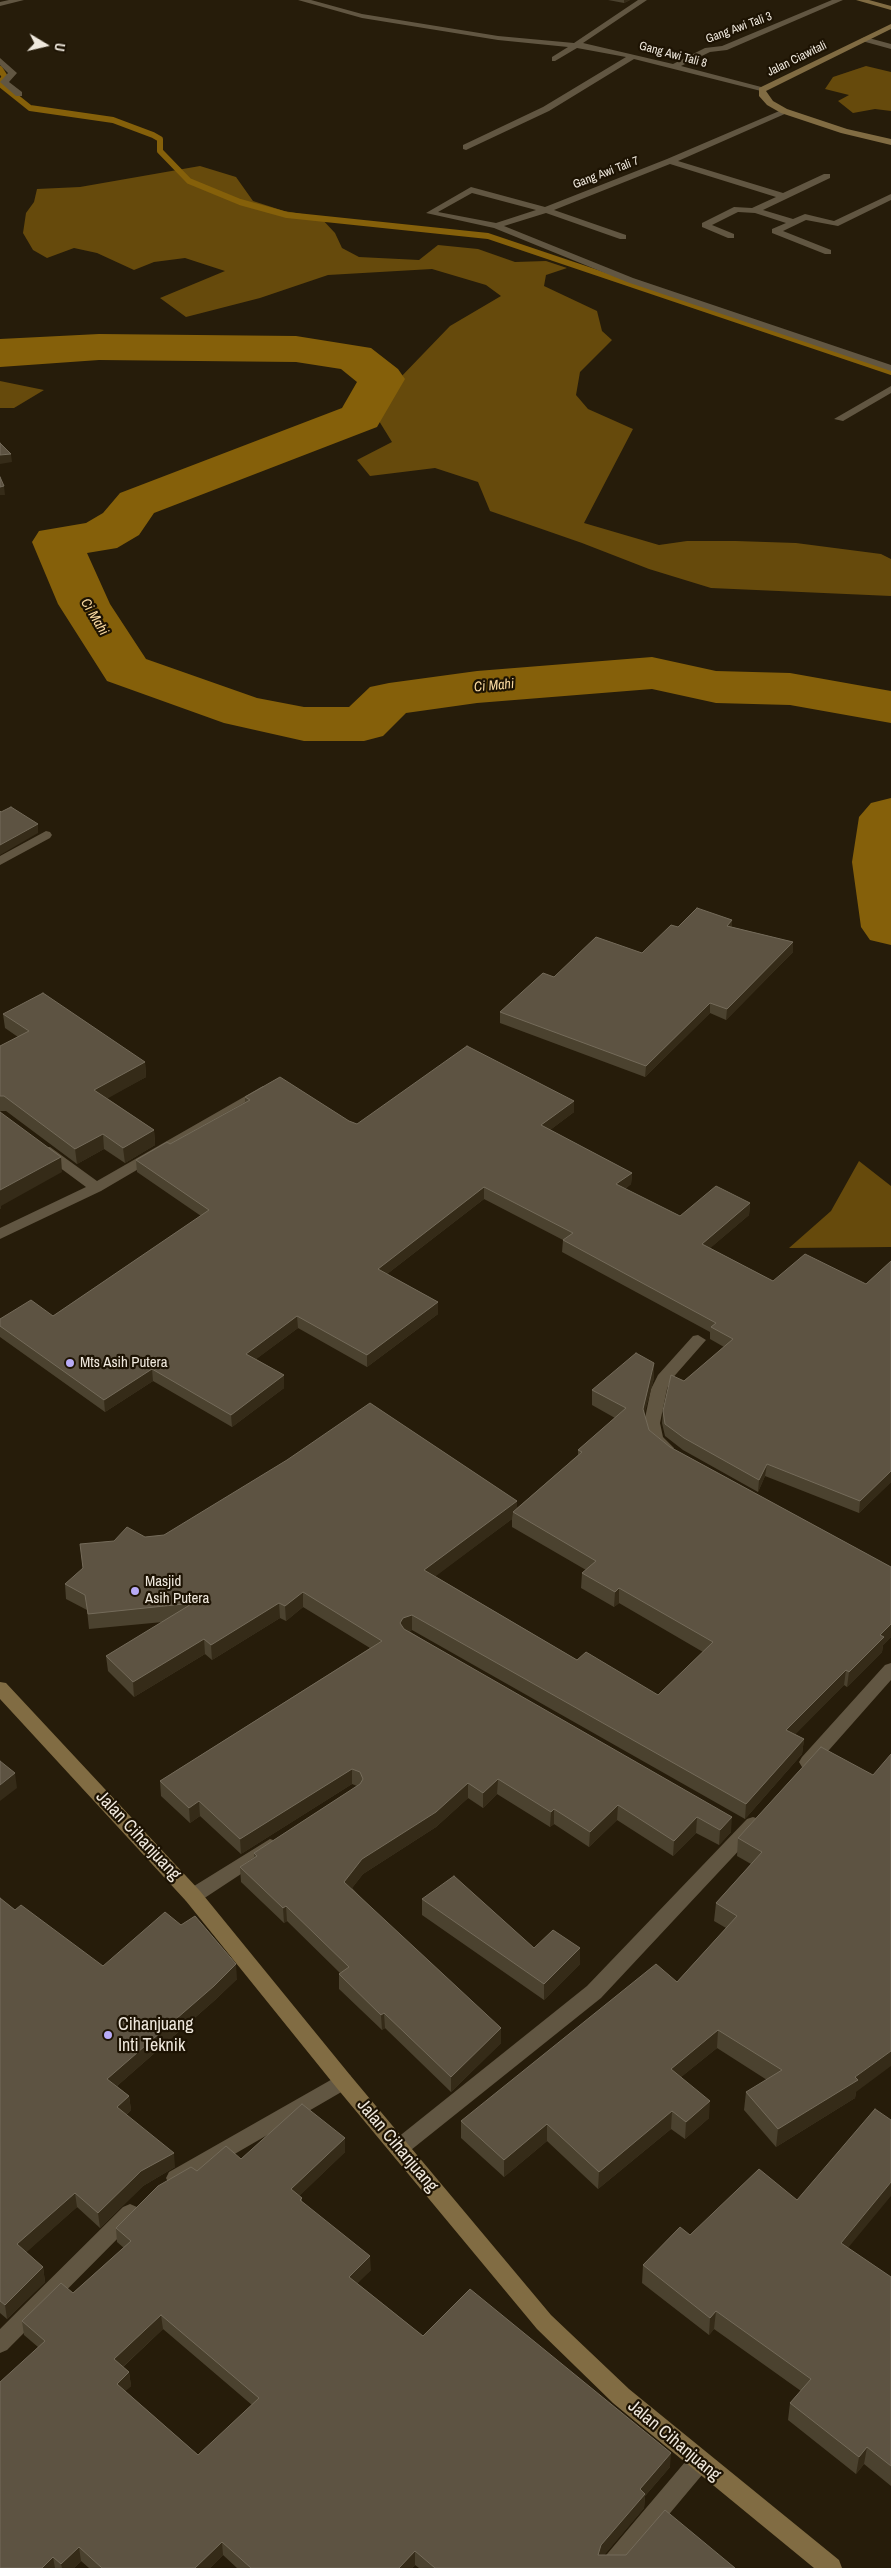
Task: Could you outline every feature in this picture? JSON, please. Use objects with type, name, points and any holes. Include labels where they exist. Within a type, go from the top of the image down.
[{"type":"main road","points":[[860,0],[891,8]]},
{"type":"main road","name":"Jalan Ciawitali","points":[[891,26],[762,90],[763,96],[770,104],[784,111],[844,131],[891,142]]},
{"type":"main road","name":"Jalan Cihanjuang","points":[[0,1688],[193,1896],[398,2148],[544,2322],[621,2396],[699,2462],[831,2568]]},
{"type":"street","points":[[0,4],[20,0]]},
{"type":"street","name":"Gang Awi Tali 8","points":[[302,0],[362,16],[420,26],[498,38],[578,45],[674,66],[762,90]]},
{"type":"street","points":[[555,59],[643,0]]},
{"type":"street","name":"Gang Awi Tali 3","points":[[674,66],[708,50],[733,44],[839,0]]},
{"type":"street","points":[[865,39],[891,46]]},
{"type":"street","points":[[466,147],[546,109],[633,56]]},
{"type":"street","points":[[0,60],[13,73],[4,82],[19,94]]},
{"type":"street","name":"Gang Awi Tali 7","points":[[546,210],[467,190],[430,213],[496,226],[546,210],[670,162],[784,111]]},
{"type":"street","points":[[670,162],[782,196]]},
{"type":"street","points":[[731,236],[705,225],[737,209],[755,210],[827,176]]},
{"type":"street","points":[[828,252],[776,234],[777,230],[809,217],[835,224],[891,197]]},
{"type":"street","points":[[546,210],[624,237]]},
{"type":"street","points":[[755,210],[793,222]]},
{"type":"street","points":[[496,226],[630,280],[891,368]]},
{"type":"street","points":[[839,419],[891,389]]},
{"type":"street","points":[[0,861],[46,835]]},
{"type":"street","points":[[0,1234],[96,1188],[275,1083]]},
{"type":"street","points":[[32,1140],[96,1188]]},
{"type":"street","points":[[676,1456],[655,1439],[652,1423],[664,1379],[698,1340]]},
{"type":"street","points":[[799,1772],[891,1669]]},
{"type":"street","points":[[398,2148],[594,1992],[766,1809]]},
{"type":"street","points":[[730,1821],[747,1831]]},
{"type":"street","points":[[193,1896],[286,1836]]},
{"type":"street","points":[[0,2343],[152,2194],[343,2081]]},
{"type":"street","points":[[610,2568],[699,2462]]},
{"type":"shaded area","points":[[866,66],[891,72],[891,111],[875,109],[853,113],[838,101],[849,95],[825,89],[833,77]]},
{"type":"shaded area","points":[[200,166],[236,177],[253,201],[284,211],[320,217],[335,233],[342,248],[359,257],[419,260],[438,245],[478,249],[515,262],[546,261],[567,268],[546,275],[544,286],[597,311],[602,331],[612,340],[580,372],[576,395],[588,409],[633,429],[584,523],[659,545],[687,541],[796,543],[881,554],[891,559],[891,596],[711,588],[649,569],[490,511],[478,482],[435,468],[370,476],[357,460],[392,442],[371,408],[450,326],[501,296],[486,285],[432,269],[328,275],[260,298],[186,317],[160,298],[225,271],[185,258],[154,262],[134,270],[97,253],[74,248],[47,258],[33,250],[23,233],[26,213],[34,202],[37,189],[80,187]]},
{"type":"shaded area","points":[[0,381],[44,390],[14,408],[0,408]]},
{"type":"shaded area","points":[[859,1161],[891,1186],[891,1247],[789,1248],[831,1211]]},
{"type":"building","points":[[0,443],[11,454],[0,455]]},
{"type":"building","points":[[0,477],[4,486],[0,487]]},
{"type":"building","points":[[11,807],[38,824],[0,845],[0,811]]},
{"type":"building","points":[[697,908],[732,920],[727,926],[793,942],[727,1009],[710,1003],[646,1066],[500,1012],[543,973],[554,977],[596,937],[642,953],[671,925],[678,927]]},
{"type":"building","points":[[43,993],[145,1062],[94,1090],[154,1130],[123,1148],[103,1134],[75,1149],[4,1096],[0,1096],[0,1046],[29,1031],[3,1014]]},
{"type":"building","points":[[467,1046],[574,1101],[541,1125],[632,1173],[616,1184],[680,1216],[716,1186],[750,1203],[702,1244],[773,1281],[805,1254],[866,1284],[891,1261],[891,1471],[860,1501],[767,1464],[759,1480],[684,1438],[665,1424],[663,1411],[671,1375],[684,1381],[733,1339],[711,1327],[716,1323],[563,1240],[573,1233],[484,1187],[378,1269],[438,1302],[367,1355],[297,1316],[246,1354],[284,1375],[231,1415],[152,1369],[104,1400],[0,1326],[0,1319],[31,1300],[53,1316],[209,1210],[136,1160],[167,1142],[170,1144],[250,1100],[245,1097],[280,1077],[349,1121],[357,1124]]},
{"type":"building","points":[[0,1112],[61,1157],[0,1190]]},
{"type":"building","points":[[636,1353],[654,1363],[643,1409],[649,1430],[670,1447],[891,1567],[891,1624],[880,1635],[884,1637],[849,1672],[846,1670],[786,1730],[804,1739],[746,1804],[412,1615],[403,1618],[400,1623],[404,1629],[732,1817],[720,1830],[697,1817],[674,1841],[618,1805],[590,1832],[554,1809],[551,1812],[498,1779],[483,1793],[468,1783],[436,1812],[362,1859],[344,1882],[501,2028],[451,2077],[384,2013],[381,2015],[339,1974],[349,1967],[286,1906],[283,1908],[240,1867],[257,1856],[254,1853],[360,1784],[363,1779],[360,1772],[352,1769],[240,1839],[199,1801],[189,1808],[160,1781],[382,1641],[303,1592],[285,1606],[279,1603],[211,1645],[204,1639],[133,1682],[106,1656],[193,1603],[88,1614],[85,1595],[65,1584],[83,1568],[80,1544],[114,1541],[127,1527],[145,1537],[164,1535],[287,1460],[370,1403],[517,1501],[424,1570],[577,1660],[586,1652],[658,1695],[713,1642],[619,1588],[615,1592],[582,1573],[596,1561],[513,1512],[582,1452],[578,1450],[626,1408],[592,1390]]},
{"type":"building","points":[[821,1747],[873,1775],[891,1754],[891,2051],[855,2077],[858,2080],[778,2129],[746,2092],[782,2070],[718,2030],[671,2069],[710,2101],[686,2122],[672,2111],[599,2172],[547,2124],[504,2160],[461,2121],[656,1964],[677,1982],[737,1916],[716,1903],[762,1852],[738,1838]]},
{"type":"building","points":[[0,1761],[15,1773],[0,1785]]},
{"type":"building","points":[[454,1876],[534,1948],[553,1930],[580,1948],[544,1984],[422,1899]]},
{"type":"building","points":[[0,1898],[15,1910],[21,1905],[103,1966],[165,1912],[181,1925],[195,1916],[236,1964],[214,1986],[107,2079],[129,2096],[117,2107],[174,2153],[141,2171],[98,2213],[75,2193],[17,2244],[43,2267],[5,2305],[0,2301]]},
{"type":"building","points":[[302,2104],[345,2138],[291,2189],[302,2198],[300,2200],[370,2256],[349,2277],[423,2336],[470,2289],[671,2453],[640,2489],[645,2494],[601,2545],[598,2555],[626,2555],[665,2510],[735,2568],[435,2568],[415,2551],[399,2568],[251,2568],[222,2542],[195,2568],[102,2568],[79,2547],[61,2564],[53,2557],[42,2568],[0,2568],[0,2382],[45,2341],[22,2321],[61,2283],[73,2293],[131,2241],[116,2228],[158,2186],[191,2167],[197,2171],[226,2146],[241,2159]],"holes":[[[161,2315],[259,2398],[198,2455],[117,2384],[129,2372],[114,2359]]]},
{"type":"building","points":[[875,2109],[891,2120],[891,2182],[841,2243],[891,2277],[891,2466],[867,2447],[859,2457],[790,2403],[811,2379],[716,2311],[710,2318],[643,2265],[680,2227],[690,2235],[759,2169],[797,2200]]},
{"type":"waterway","points":[[0,69],[5,77],[0,83]]},
{"type":"waterway","points":[[0,84],[30,108],[113,120],[153,135],[160,139],[160,151],[189,181],[240,202],[287,215],[488,236],[891,372]]},
{"type":"waterway","name":"Ci Mahi","points":[[0,353],[99,347],[296,349],[355,358],[382,379],[360,417],[137,503],[121,524],[99,537],[57,542],[84,604],[126,670],[243,711],[304,724],[364,724],[389,699],[477,687],[652,673],[716,687],[790,689],[891,707]]},
{"type":"waterway","name":"Ci Mahi","points":[[891,815],[888,817],[881,862],[891,927]]},
{"type":"place","name":"Mts Asih Putera","points":[[70,1363]]},
{"type":"place","name":"Masjid Asih Putera","points":[[135,1591]]},
{"type":"place","name":"Cihanjuang Inti Teknik","points":[[108,2035]]}]
